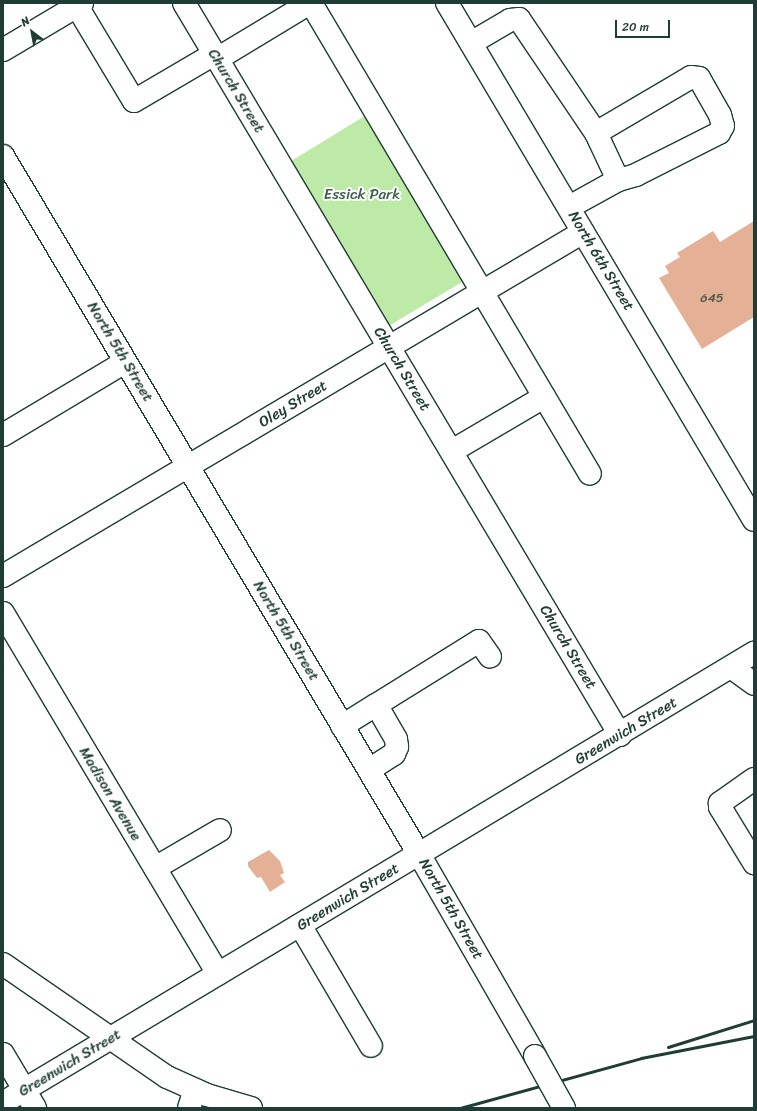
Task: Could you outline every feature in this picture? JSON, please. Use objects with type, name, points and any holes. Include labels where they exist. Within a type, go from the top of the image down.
[{"type":"street","name":"Church Street","points":[[184,3],[620,735]]},
{"type":"street","points":[[3,50],[78,4],[134,101],[310,3],[590,474]]},
{"type":"street","name":"North 6th Street","points":[[447,3],[754,520]]},
{"type":"street","points":[[471,43],[510,20],[519,19],[596,133],[618,180]]},
{"type":"street","points":[[569,207],[618,180],[636,175],[719,133],[723,126],[720,115],[699,78],[691,77],[596,133]]},
{"type":"street","name":"North 5th Street","points":[[3,156],[419,854],[564,1108]]},
{"type":"street","name":"Oley Street","points":[[3,576],[583,232]]},
{"type":"street","points":[[4,433],[125,362]]},
{"type":"street","points":[[452,452],[544,397]]},
{"type":"street","name":"Madison Avenue","points":[[3,613],[218,974]]},
{"type":"street","points":[[342,726],[479,641],[490,657]]},
{"type":"street","name":"Greenwich Street","points":[[3,1103],[29,1099],[112,1038],[620,735],[754,653]]},
{"type":"street","points":[[731,667],[754,684]]},
{"type":"street","points":[[369,770],[394,754],[397,747],[396,739],[376,705]]},
{"type":"street","points":[[754,779],[720,802],[722,812],[754,863]]},
{"type":"street","points":[[155,868],[220,830]]},
{"type":"street","points":[[300,925],[371,1046]]},
{"type":"street","points":[[3,964],[167,1077],[192,1099],[248,1108]]},
{"type":"street","points":[[3,1054],[29,1099]]},
{"type":"green space","name":"Essick Park","points":[[368,114],[467,279],[387,327],[288,163]]},
{"type":"building","points":[[754,221],[754,317],[702,349],[659,278],[669,273],[665,266],[680,257],[677,253],[713,231],[720,242]]},
{"type":"building","points":[[269,850],[280,861],[284,873],[280,875],[285,882],[270,892],[261,877],[257,878],[248,866],[248,862]]},
{"type":"railway","points":[[668,1047],[754,1020]]},
{"type":"railway","points":[[460,1108],[641,1058],[754,1036]]}]
